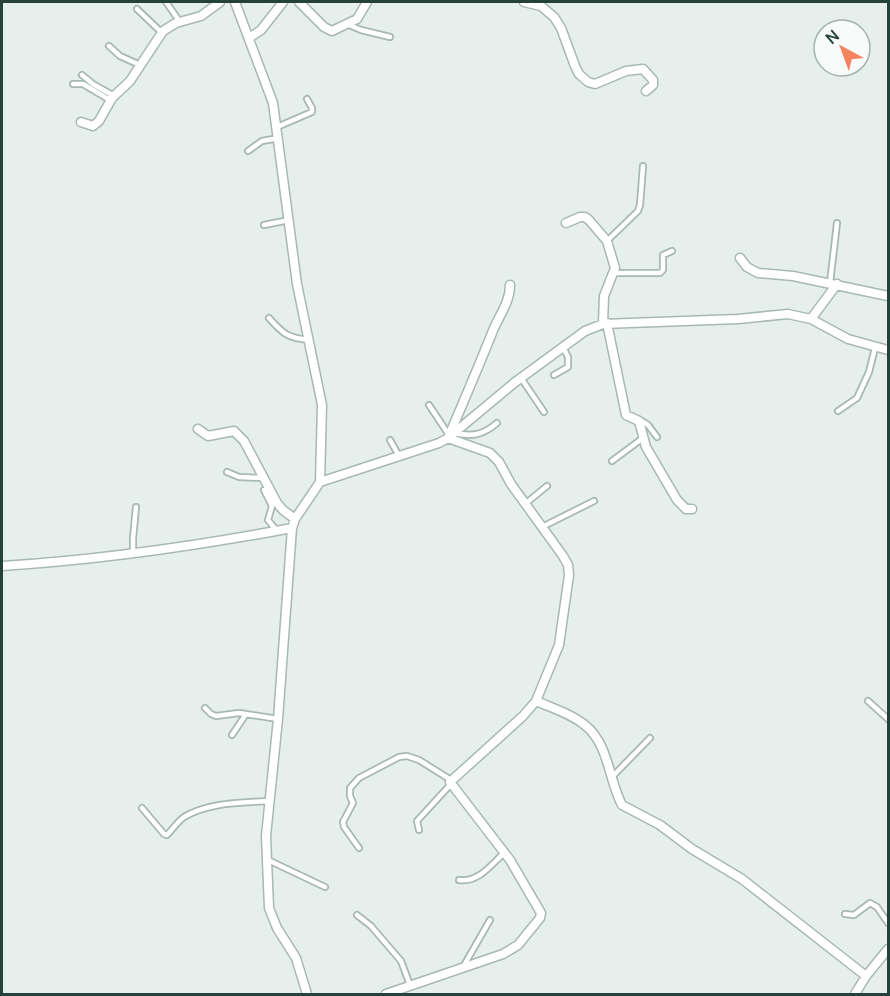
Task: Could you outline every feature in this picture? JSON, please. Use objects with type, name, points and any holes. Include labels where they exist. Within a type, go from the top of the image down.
[{"type":"street","points":[[81,122],[96,125],[112,98],[130,81],[161,32],[169,26],[201,16],[220,2]]},
{"type":"street","points":[[235,2],[269,89],[279,138],[297,284],[322,405],[322,475],[320,482],[295,519],[292,528],[278,719],[266,836],[269,908],[272,918],[297,958],[308,994]]},
{"type":"street","points":[[249,38],[261,30],[283,2]]},
{"type":"street","points":[[299,2],[328,31],[357,19],[367,2]]},
{"type":"street","points":[[524,2],[541,6],[554,16],[561,28],[575,66],[588,82],[595,84],[626,71],[643,69],[652,80],[653,85],[646,91]]},
{"type":"street","points":[[566,224],[585,217],[608,242],[615,262],[614,273],[604,296],[605,323],[625,412],[628,417],[640,424],[646,447],[677,500],[686,509],[692,508]]},
{"type":"street","points":[[740,258],[752,271],[793,276],[888,296]]},
{"type":"street","points":[[811,319],[833,284]]},
{"type":"street","points":[[451,435],[498,318],[508,301],[510,285]]},
{"type":"street","points":[[320,482],[399,456],[451,435],[563,347],[585,331],[605,323],[738,319],[777,314],[799,316],[811,319],[848,339],[888,350]]},
{"type":"street","points":[[198,429],[208,436],[234,431],[238,434],[283,510],[295,519]]},
{"type":"street","points":[[386,994],[511,950],[540,918],[541,913],[504,853],[451,782],[523,716],[536,701],[559,645],[569,575],[568,565],[511,484],[495,457],[451,435]]},
{"type":"street","points":[[2,566],[53,563],[202,545],[292,528]]},
{"type":"street","points":[[536,701],[587,726],[600,745],[619,799],[628,810],[660,825],[692,849],[735,874],[866,976]]},
{"type":"street","points":[[855,994],[888,949]]},
{"type":"lane","points":[[166,2],[180,22]]},
{"type":"lane","points":[[137,9],[161,32]]},
{"type":"lane","points":[[346,24],[390,38]]},
{"type":"lane","points":[[110,46],[120,56],[140,65]]},
{"type":"lane","points":[[82,75],[112,98]]},
{"type":"lane","points":[[73,84],[83,84],[112,98]]},
{"type":"lane","points":[[277,127],[312,112],[307,99]]},
{"type":"lane","points":[[248,151],[262,141],[279,138]]},
{"type":"lane","points":[[608,242],[638,211],[643,166]]},
{"type":"lane","points":[[264,225],[289,220]]},
{"type":"lane","points":[[833,284],[837,223]]},
{"type":"lane","points":[[614,273],[660,273],[663,270],[663,255],[672,251]]},
{"type":"lane","points":[[269,318],[286,335],[294,339],[309,340]]},
{"type":"lane","points":[[554,375],[568,367],[568,357],[563,347]]},
{"type":"lane","points":[[838,411],[857,398],[869,372],[874,348]]},
{"type":"lane","points":[[521,378],[544,412]]},
{"type":"lane","points":[[429,405],[451,435],[478,435],[497,423]]},
{"type":"lane","points":[[636,420],[648,425],[657,437]]},
{"type":"lane","points":[[612,460],[643,438]]},
{"type":"lane","points":[[390,440],[399,456]]},
{"type":"lane","points":[[227,472],[239,477],[264,478]]},
{"type":"lane","points":[[525,504],[548,486]]},
{"type":"lane","points":[[264,490],[272,506],[268,520],[277,531]]},
{"type":"lane","points":[[542,527],[594,501]]},
{"type":"lane","points":[[133,553],[136,507]]},
{"type":"lane","points":[[868,701],[888,719]]},
{"type":"lane","points":[[205,708],[216,716],[246,714],[278,719]]},
{"type":"lane","points":[[232,735],[246,714]]},
{"type":"lane","points":[[611,777],[650,738]]},
{"type":"lane","points":[[359,848],[343,822],[353,803],[349,790],[359,778],[399,757],[407,756],[419,760],[451,782],[417,821],[419,830]]},
{"type":"lane","points":[[142,808],[167,835],[183,818],[203,809],[216,805],[269,801]]},
{"type":"lane","points":[[459,880],[468,882],[477,877],[504,853]]},
{"type":"lane","points":[[267,860],[325,887]]},
{"type":"lane","points":[[846,914],[854,915],[868,904],[873,904],[888,923]]},
{"type":"lane","points":[[357,915],[401,961],[410,985]]},
{"type":"lane","points":[[462,968],[490,920]]}]
